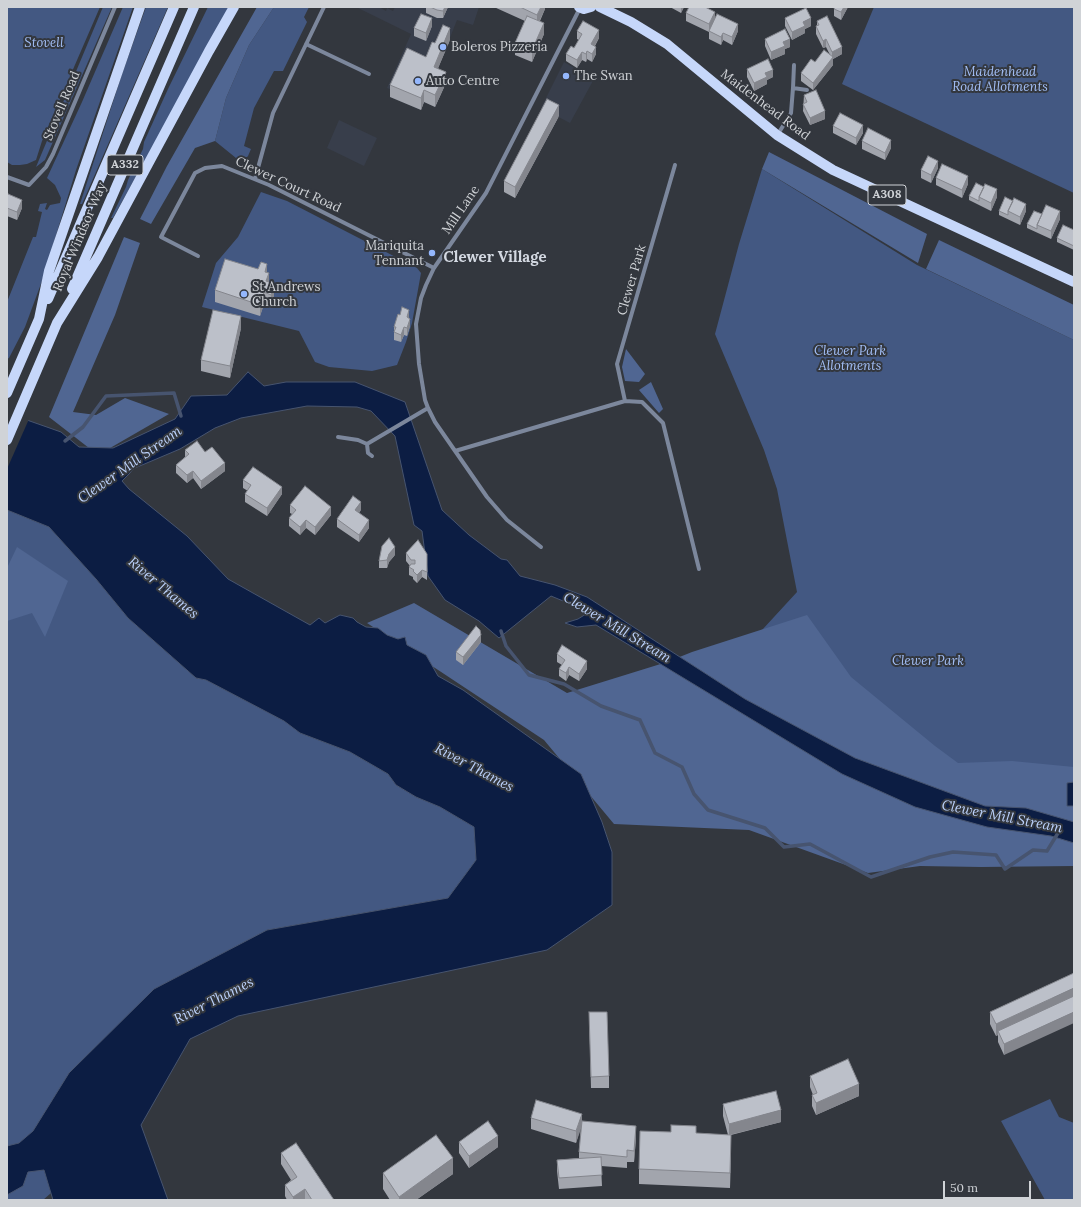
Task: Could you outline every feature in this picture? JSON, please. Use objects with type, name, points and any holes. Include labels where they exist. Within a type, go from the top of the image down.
[{"type":"main road","points":[[39,319],[49,272],[140,7]]},
{"type":"main road","name":"Royal Windsor Way","points":[[39,319],[174,7]]},
{"type":"main road","name":"Royal Windsor Way","points":[[57,324],[194,7]]},
{"type":"main road","points":[[57,324],[98,257],[234,7]]},
{"type":"main road","name":"Maidenhead Road","points":[[600,7],[631,22],[666,44],[778,135],[833,170],[1074,282]]},
{"type":"main road","name":"A332","points":[[7,393],[39,319]]},
{"type":"main road","name":"A332","points":[[7,440],[57,324]]},
{"type":"street","name":"Stovell Road","points":[[7,177],[29,185],[46,167],[53,154],[115,7]]},
{"type":"street","points":[[255,179],[273,112],[324,7]]},
{"type":"street","name":"Mill Lane","points":[[541,548],[507,520],[487,497],[435,422],[428,408],[419,364],[416,324],[421,298],[434,268],[486,193],[583,7]]},
{"type":"street","points":[[306,44],[368,74]]},
{"type":"street","points":[[778,135],[790,113],[794,65]]},
{"type":"street","points":[[793,88],[807,90]]},
{"type":"street","name":"Clewer Park","points":[[625,401],[617,364],[675,165]]},
{"type":"street","name":"Clewer Court Road","points":[[198,256],[161,237],[195,173],[205,168],[222,166],[255,179],[434,268]]},
{"type":"street","points":[[455,452],[625,401],[642,402],[663,423],[699,569]]},
{"type":"street","points":[[367,444],[428,408]]},
{"type":"street","points":[[338,437],[358,440],[367,444]]},
{"type":"street","points":[[367,444],[368,453],[372,456]]},
{"type":"shaded area","points":[[257,7],[274,7],[249,45],[226,98],[215,141],[195,148],[151,224],[140,219],[167,166]]},
{"type":"shaded area","points":[[356,7],[379,7],[386,11],[387,8],[393,11],[395,7],[479,7],[473,25],[457,20],[434,78],[446,83],[435,107],[424,102],[421,110],[390,97],[392,90],[387,88],[411,34]]},
{"type":"shaded area","points":[[564,62],[594,79],[570,123],[541,108]]},
{"type":"shaded area","points":[[339,120],[377,138],[364,166],[327,148]]},
{"type":"shaded area","points":[[769,152],[927,234],[918,263],[762,169]]},
{"type":"shaded area","points":[[124,237],[140,243],[115,315],[73,412],[96,415],[125,398],[169,414],[98,455],[49,417]]},
{"type":"shaded area","points":[[939,240],[1074,305],[1074,340],[926,269]]},
{"type":"shaded area","points":[[626,349],[645,374],[639,382],[625,381],[622,367]]},
{"type":"shaded area","points":[[651,382],[663,409],[659,413],[639,390]]},
{"type":"shaded area","points":[[17,547],[68,581],[45,637],[32,613],[7,621],[7,568]]},
{"type":"shaded area","points":[[414,603],[567,693],[667,662],[692,652],[807,615],[851,677],[958,763],[1012,761],[1074,767],[1074,866],[920,866],[868,873],[749,830],[614,824],[544,740],[367,623]]},
{"type":"green space","name":"Stovell","points":[[7,7],[100,7],[42,141],[36,160],[20,165],[12,165],[7,162]]},
{"type":"green space","points":[[103,7],[112,7],[45,160],[36,167]]},
{"type":"green space","points":[[123,7],[133,7],[76,170],[42,281],[25,327],[9,358],[7,359],[7,302],[33,237],[36,237],[42,212],[38,211],[40,204],[47,203],[45,209],[47,210],[50,205],[60,203],[61,198],[55,185],[47,178]]},
{"type":"green space","points":[[146,7],[168,7],[82,204],[80,204],[122,74]]},
{"type":"green space","points":[[208,7],[230,7],[113,218],[111,218],[143,149],[144,142],[168,89]]},
{"type":"green space","points":[[274,7],[309,7],[304,17],[307,22],[283,71],[274,71],[254,108],[244,146],[251,149],[248,156],[245,159],[236,158],[215,141],[226,98],[249,45]]},
{"type":"green space","name":"Maidenhead Road Allotments","points":[[874,7],[1074,7],[1074,193],[842,84]]},
{"type":"green space","name":"Clewer Park Allotments","points":[[762,169],[917,265],[1074,340],[1074,815],[932,831],[751,642],[797,592],[777,489],[764,450],[715,334],[739,244]]},
{"type":"green space","points":[[261,192],[287,201],[417,268],[421,273],[412,323],[397,365],[372,371],[329,367],[315,362],[299,331],[202,307],[216,263],[238,237]]},
{"type":"green space","points":[[7,510],[49,527],[96,579],[128,618],[196,678],[206,680],[285,721],[300,733],[350,752],[388,774],[396,785],[416,797],[440,807],[474,827],[476,860],[448,898],[267,930],[33,1131],[51,1193],[43,1200],[7,1200]]},
{"type":"green space","points":[[1050,1099],[1059,1117],[1074,1123],[1074,1200],[1045,1200],[1001,1121]]},
{"type":"water","points":[[248,372],[264,386],[286,382],[355,382],[405,402],[442,510],[469,535],[501,559],[507,560],[520,576],[555,585],[587,597],[745,699],[855,758],[985,806],[1026,808],[1074,822],[1074,843],[1051,836],[987,827],[915,807],[842,774],[596,625],[577,627],[565,623],[578,619],[586,614],[568,603],[551,596],[499,638],[479,621],[445,600],[428,576],[422,531],[414,525],[395,436],[371,411],[357,407],[307,406],[241,418],[215,428],[180,449],[135,468],[122,481],[129,489],[187,536],[228,579],[310,625],[319,618],[325,623],[340,615],[353,618],[366,627],[378,628],[387,635],[398,639],[405,637],[407,645],[426,655],[438,676],[463,690],[581,774],[602,822],[612,852],[612,905],[547,950],[238,1016],[190,1039],[141,1125],[168,1200],[53,1200],[44,1170],[28,1172],[23,1186],[7,1195],[7,1146],[19,1143],[33,1131],[69,1073],[154,989],[267,930],[448,898],[476,860],[474,827],[440,807],[416,797],[396,785],[388,774],[350,752],[300,733],[284,721],[206,680],[196,678],[128,618],[96,579],[49,527],[7,510],[7,413],[61,432],[79,447],[113,448],[175,419],[191,396],[227,395]]},
{"type":"water","points":[[1074,782],[1074,806],[1067,806],[1067,783]]},
{"type":"pier","points":[[7,411],[29,419],[7,469]]},
{"type":"building","points":[[430,7],[445,7],[443,11]]},
{"type":"building","points":[[520,7],[541,7],[537,15]]},
{"type":"building","points":[[689,7],[705,7],[715,12],[709,24],[686,13]]},
{"type":"building","points":[[835,7],[844,7],[841,12],[834,9]]},
{"type":"building","points":[[806,8],[811,18],[803,22],[805,26],[792,32],[785,18]]},
{"type":"building","points":[[421,14],[432,18],[426,33],[414,28]]},
{"type":"building","points":[[717,14],[738,24],[732,37],[723,33],[721,37],[709,31]]},
{"type":"building","points":[[527,16],[544,23],[532,50],[515,43]]},
{"type":"building","points":[[827,16],[842,47],[832,52],[826,39],[823,41],[816,26],[819,25],[817,21]]},
{"type":"building","points":[[583,21],[599,30],[591,44],[596,47],[592,54],[587,51],[586,54],[582,52],[577,60],[566,54],[571,46],[574,48],[582,34],[577,31]]},
{"type":"building","points":[[443,25],[450,28],[434,67],[446,72],[435,95],[424,90],[421,98],[390,85],[407,48],[426,57],[432,42],[435,43]]},
{"type":"building","points":[[785,29],[790,39],[783,42],[785,46],[771,52],[765,39]]},
{"type":"building","points":[[824,50],[833,57],[813,83],[801,73],[811,59],[815,62]]},
{"type":"building","points":[[768,59],[773,70],[765,73],[767,77],[754,83],[747,69]]},
{"type":"building","points":[[816,90],[825,111],[810,118],[803,104],[807,102],[804,95]]},
{"type":"building","points":[[547,99],[559,105],[515,187],[504,181]]},
{"type":"building","points":[[840,113],[863,125],[856,138],[833,126]]},
{"type":"building","points":[[868,128],[891,140],[885,153],[862,141]]},
{"type":"building","points":[[928,156],[938,161],[931,175],[921,170]]},
{"type":"building","points":[[942,164],[968,176],[962,190],[936,178]]},
{"type":"building","points":[[976,183],[984,187],[979,197],[979,201],[969,196]]},
{"type":"building","points":[[985,184],[997,189],[991,203],[979,197]]},
{"type":"building","points":[[8,194],[22,200],[17,212],[7,208]]},
{"type":"building","points":[[1005,197],[1013,201],[1008,211],[1008,215],[999,211]]},
{"type":"building","points":[[1014,198],[1026,204],[1020,217],[1008,211]]},
{"type":"building","points":[[1046,205],[1060,211],[1051,231],[1037,225]]},
{"type":"building","points":[[1034,211],[1042,214],[1037,225],[1037,229],[1027,224]]},
{"type":"building","points":[[1063,225],[1074,230],[1074,246],[1057,238]]},
{"type":"building","name":"St Andrews Church","points":[[225,259],[258,269],[261,262],[267,264],[265,272],[269,273],[266,281],[274,284],[271,295],[264,292],[260,305],[215,290]]},
{"type":"building","points":[[402,307],[409,310],[407,317],[410,319],[407,328],[404,327],[401,335],[394,332],[396,327],[394,327]]},
{"type":"building","points":[[213,310],[241,316],[230,366],[201,360]]},
{"type":"building","points":[[197,441],[205,452],[212,447],[225,463],[201,481],[193,471],[187,475],[176,465],[189,454],[185,450]]},
{"type":"building","points":[[253,467],[282,487],[267,508],[245,494],[251,485],[243,480]]},
{"type":"building","points":[[305,486],[331,507],[315,527],[306,520],[300,527],[289,518],[296,510],[290,505]]},
{"type":"building","points":[[353,496],[361,502],[355,510],[369,520],[359,535],[337,519]]},
{"type":"building","points":[[389,538],[395,547],[389,554],[387,560],[379,561],[382,546]]},
{"type":"building","points":[[418,540],[427,554],[427,572],[422,570],[417,575],[413,571],[414,570],[409,567],[411,564],[415,564],[415,560],[411,560],[406,553]]},
{"type":"building","points":[[476,626],[480,630],[481,635],[463,657],[456,652]]},
{"type":"building","points":[[562,645],[587,661],[579,674],[569,667],[566,673],[559,669],[565,660],[557,654]]},
{"type":"building","points":[[1074,973],[1074,988],[996,1024],[990,1012]]},
{"type":"building","points":[[1074,996],[1074,1012],[1004,1044],[998,1031]]},
{"type":"building","points":[[589,1012],[607,1012],[609,1076],[591,1077]]},
{"type":"building","points":[[848,1059],[859,1084],[816,1103],[812,1095],[817,1093],[810,1076]]},
{"type":"building","points":[[776,1091],[781,1110],[729,1124],[723,1104]]},
{"type":"building","points":[[536,1100],[582,1114],[576,1131],[531,1118]]},
{"type":"building","points":[[488,1121],[498,1136],[469,1156],[459,1142]]},
{"type":"building","points":[[582,1121],[636,1126],[634,1151],[627,1150],[627,1157],[579,1152]]},
{"type":"building","points":[[671,1125],[696,1126],[696,1133],[731,1135],[730,1173],[639,1169],[640,1131],[671,1132]]},
{"type":"building","points":[[436,1135],[453,1158],[399,1197],[383,1173]]},
{"type":"building","points":[[296,1143],[334,1200],[312,1200],[305,1189],[293,1197],[285,1185],[297,1177],[281,1153]]},
{"type":"building","points":[[601,1157],[602,1175],[559,1178],[557,1160]]},
{"type":"waterway","points":[[65,441],[83,427],[106,396],[174,393],[181,416]]},
{"type":"waterway","name":"Clewer Mill Stream","points":[[501,631],[506,646],[529,675],[564,684],[601,706],[640,720],[655,753],[682,767],[694,794],[708,810],[765,828],[784,847],[810,844],[871,877],[930,857],[953,852],[996,855],[1005,869],[1033,850],[1047,851],[1058,833]]},
{"type":"place","name":"Boleros Pizzeria","points":[[443,47]]},
{"type":"place","name":"The Swan","points":[[566,76]]},
{"type":"place","name":"Auto Centre","points":[[418,81]]},
{"type":"place","name":"Mariquita Tennant","points":[[432,253]]},
{"type":"place","name":"St Andrews Church","points":[[244,294]]},
{"type":"district","name":"Clewer Village","points":[[495,258]]},
{"type":"water label","name":"River Thames","points":[[163,588]]},
{"type":"water label","name":"River Thames","points":[[474,768]]},
{"type":"water label","name":"River Thames","points":[[214,1001]]}]
